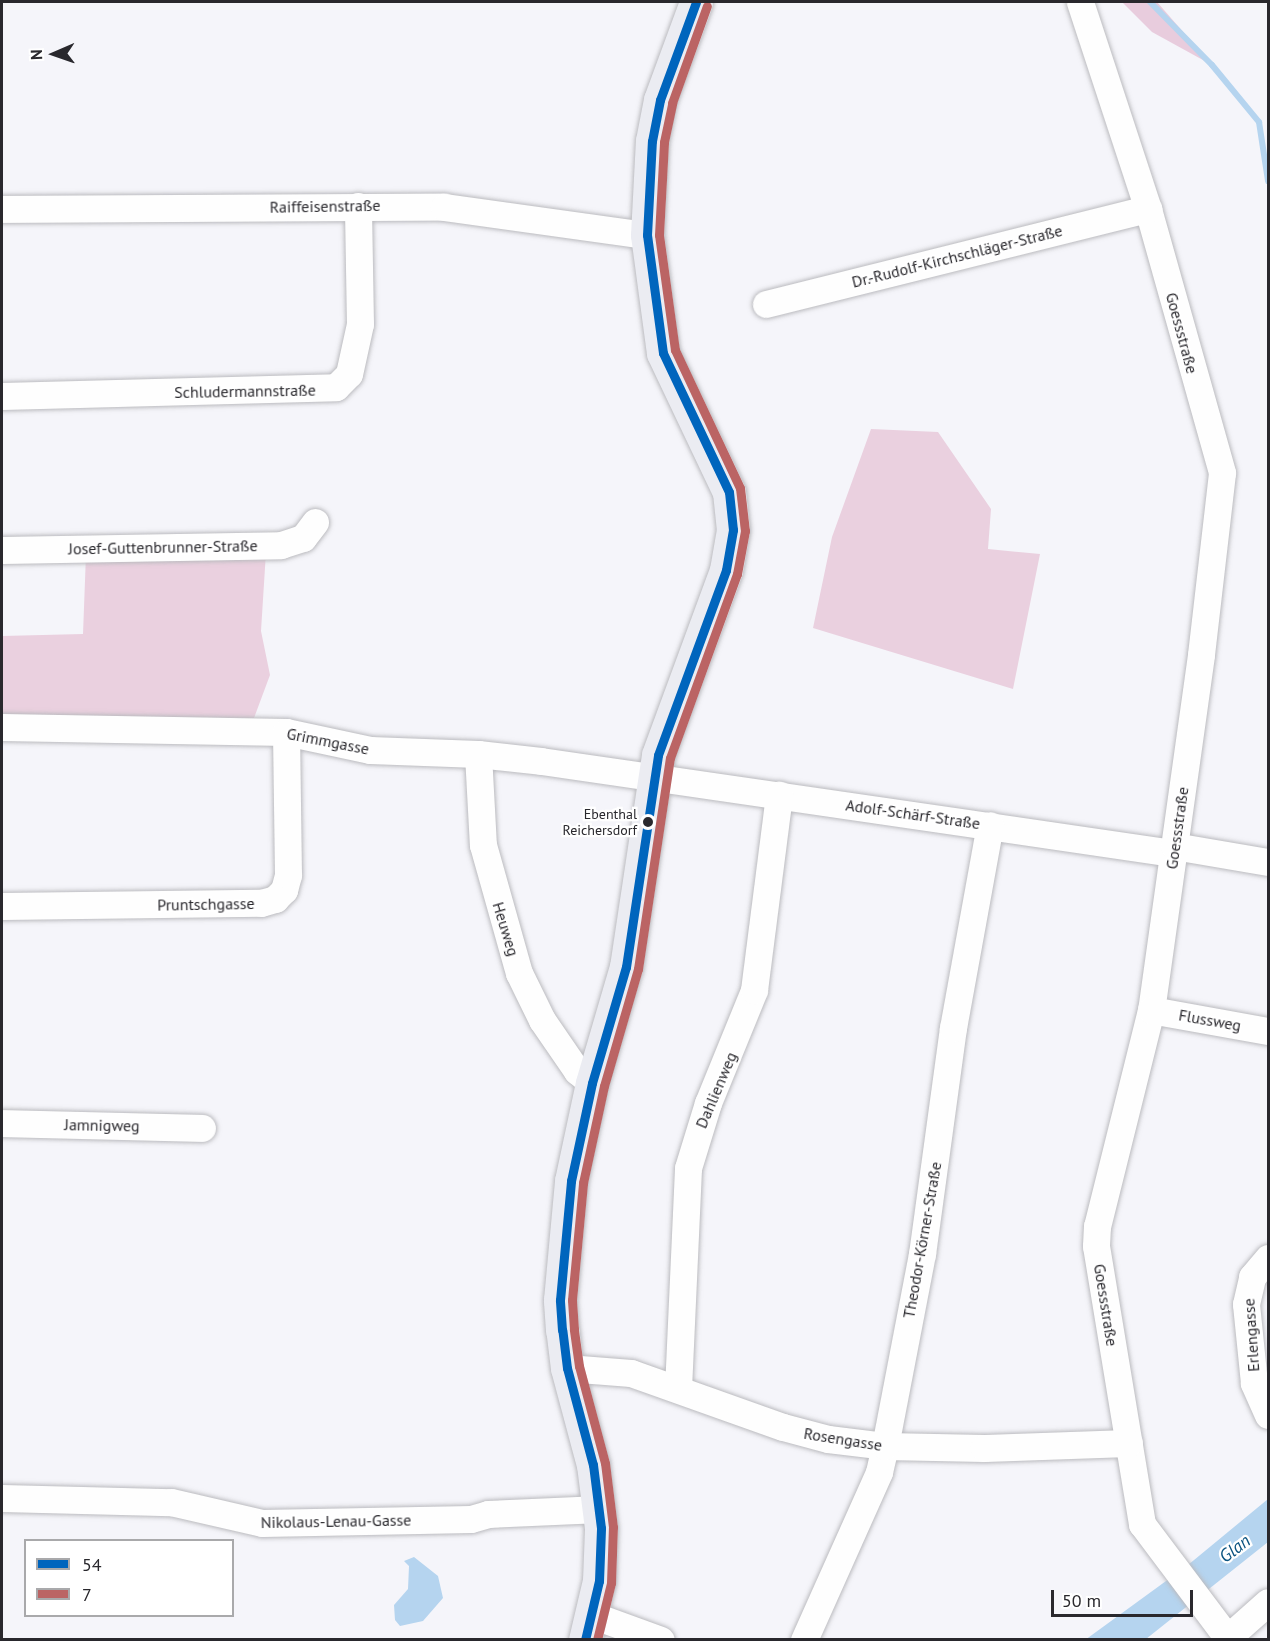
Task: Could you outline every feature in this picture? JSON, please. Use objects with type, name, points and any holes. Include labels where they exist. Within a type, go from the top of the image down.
[{"type":"main road","points":[[588,1627],[599,1581],[600,1509],[593,1465],[567,1368],[560,1300],[576,1149],[592,1083],[626,967],[652,779],[678,695],[726,570],[734,530],[729,492],[663,353],[647,235],[652,141],[660,100],[696,2]]},
{"type":"street","name":"Goessstraße","points":[[1080,2],[1148,209],[1222,472],[1174,850],[1151,1010],[1096,1235],[1138,1512],[1153,1543],[1227,1639]]},
{"type":"street","name":"Schludermannstraße","points":[[2,396],[336,387],[349,374],[360,324],[358,206]]},
{"type":"street","name":"Raiffeisenstraße","points":[[2,209],[444,207],[647,235]]},
{"type":"street","name":"Dr.-Rudolf-Kirchschläger-Straße","points":[[766,304],[1148,209]]},
{"type":"street","name":"Josef-Guttenbrunner-Straße","points":[[2,550],[281,545],[303,538],[315,522]]},
{"type":"street","name":"Grimmgasse","points":[[2,727],[286,732],[370,750],[478,754],[652,779]]},
{"type":"street","name":"Pruntschgasse","points":[[2,906],[261,903],[274,899],[284,890],[288,874],[286,732]]},
{"type":"street","name":"Heuweg","points":[[478,754],[483,846],[519,973],[542,1020],[577,1071],[592,1083]]},
{"type":"street","name":"Adolf-Schärf-Straße","points":[[652,779],[1269,861]]},
{"type":"street","name":"Dahlienweg","points":[[678,1389],[688,1168],[708,1103],[732,1053],[754,990],[779,795]]},
{"type":"street","name":"Theodor-Körner-Straße","points":[[804,1640],[879,1472],[885,1446],[922,1254],[953,1028],[990,825]]},
{"type":"street","name":"Flussweg","points":[[1151,1010],[1269,1031]]},
{"type":"street","name":"Jamnigweg","points":[[2,1123],[202,1128]]},
{"type":"street","name":"Erlengasse","points":[[1268,1415],[1254,1383],[1246,1304],[1252,1277],[1269,1258]]},
{"type":"street","name":"Rosengasse","points":[[567,1368],[610,1369],[678,1389],[801,1433],[885,1446],[984,1448],[1129,1443]]},
{"type":"street","name":"Nikolaus-Lenau-Gasse","points":[[2,1498],[171,1502],[262,1523],[471,1519],[488,1514],[600,1509]]},
{"type":"street","points":[[1227,1639],[1269,1602]]},
{"type":"street","points":[[588,1627],[661,1640]]},
{"type":"shaded area","points":[[1122,2],[1157,2],[1212,65],[1152,32]]},
{"type":"shaded area","points":[[871,429],[938,432],[991,509],[988,549],[1040,554],[1013,689],[813,628],[832,537]]},
{"type":"shaded area","points":[[266,552],[261,631],[270,675],[254,718],[2,717],[2,636],[83,634],[86,554]]},
{"type":"water","name":"Glan","points":[[1268,1499],[1268,1542],[1146,1639],[1085,1640],[1188,1565]]},
{"type":"water","points":[[414,1557],[438,1576],[443,1598],[423,1621],[400,1626],[395,1620],[394,1605],[408,1589],[409,1566],[404,1561]]},
{"type":"waterway","points":[[1150,2],[1212,65],[1259,122],[1268,181]]},
{"type":"transit line","name":"54","points":[[585,1640],[599,1581],[601,1528],[593,1465],[567,1368],[562,1330],[560,1300],[571,1181],[592,1083],[626,967],[658,755],[726,570],[733,530],[729,492],[663,353],[647,235],[652,141],[660,100],[696,2]]},
{"type":"transit line","name":"7","points":[[597,1640],[611,1583],[613,1527],[605,1463],[579,1366],[574,1329],[572,1300],[583,1183],[604,1086],[638,969],[670,758],[737,574],[745,531],[740,488],[675,350],[659,235],[664,142],[672,103],[707,6]]},
{"type":"place","name":"Ebenthal Reichersdorf","points":[[648,822]]}]
